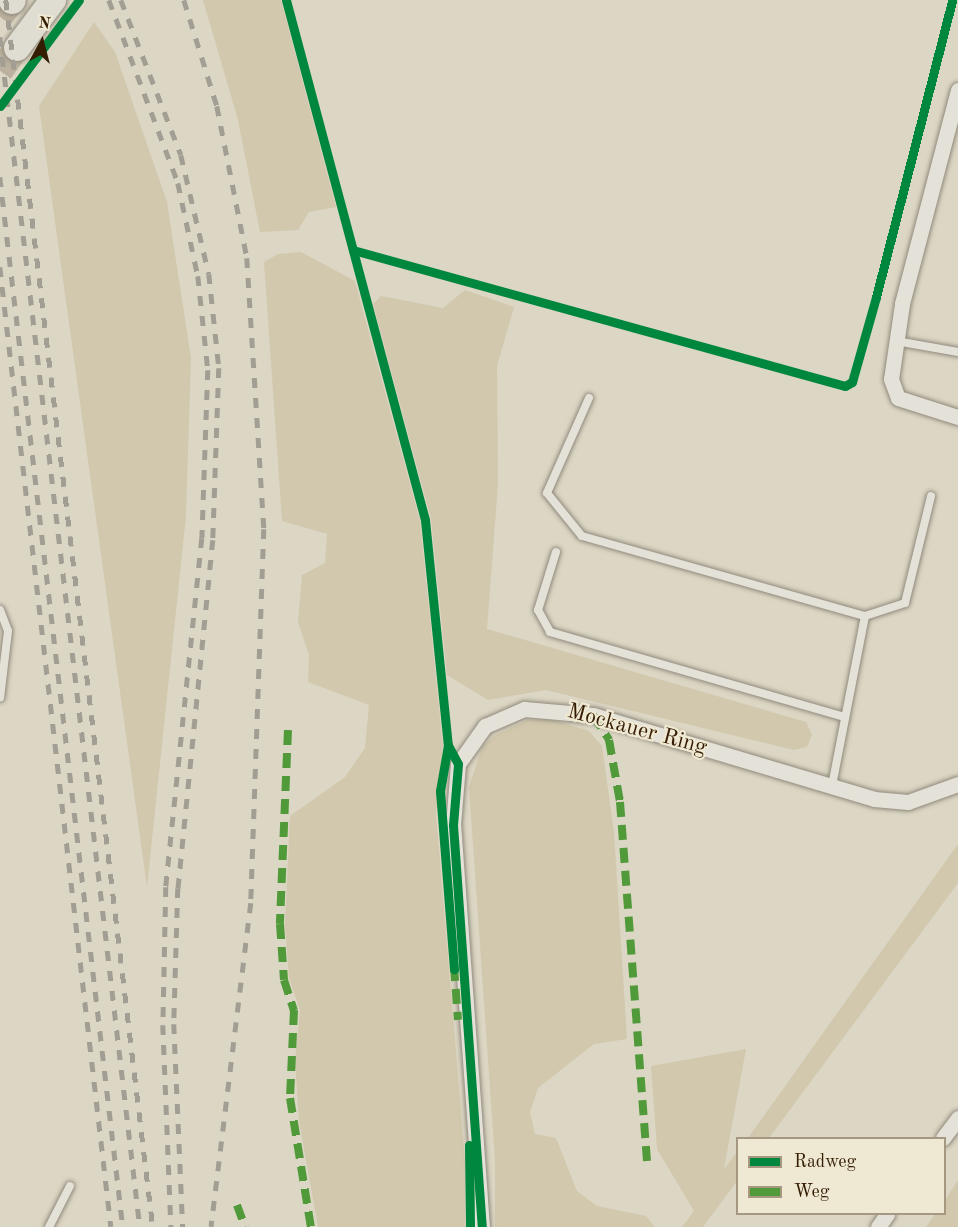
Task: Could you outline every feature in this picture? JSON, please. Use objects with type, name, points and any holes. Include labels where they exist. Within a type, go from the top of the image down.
[{"type":"highway","points":[[17,48],[53,0]]},
{"type":"street","points":[[958,90],[896,341],[891,380],[898,398],[958,417]]},
{"type":"street","name":"Mockauer Ring","points":[[482,1227],[453,825],[458,764],[471,740],[498,717],[554,709],[594,715],[832,786],[908,802],[958,783]]},
{"type":"street","points":[[944,1137],[958,1118]]},
{"type":"lane","points":[[896,341],[958,352]]},
{"type":"lane","points":[[589,398],[547,493],[582,536],[866,616],[905,603],[931,496]]},
{"type":"lane","points":[[556,552],[538,610],[550,632],[842,716]]},
{"type":"lane","points":[[0,610],[8,631],[0,698]]},
{"type":"lane","points":[[832,786],[842,716],[866,616]]},
{"type":"lane","points":[[49,1227],[70,1186]]},
{"type":"shaded area","points":[[203,0],[281,0],[336,207],[309,212],[298,230],[260,232],[238,120]]},
{"type":"shaded area","points":[[94,22],[115,52],[167,202],[191,358],[186,516],[147,887],[39,106]]},
{"type":"shaded area","points":[[301,252],[355,281],[420,521],[443,747],[436,813],[465,1161],[465,1227],[318,1227],[299,1121],[295,1061],[300,1010],[289,978],[285,924],[290,816],[345,777],[365,748],[369,705],[308,682],[309,655],[298,622],[302,575],[325,563],[327,534],[282,521],[264,262],[278,254]]},
{"type":"shaded area","points":[[465,290],[514,307],[497,366],[498,484],[487,629],[806,722],[812,735],[807,747],[794,750],[546,690],[488,700],[447,675],[431,519],[373,304],[381,296],[443,308]]},
{"type":"shaded area","points":[[550,719],[589,731],[602,746],[614,832],[627,1039],[594,1044],[538,1088],[530,1112],[535,1134],[556,1138],[577,1191],[597,1206],[646,1216],[655,1227],[495,1227],[495,1161],[469,787],[482,747],[494,736],[527,720]]},
{"type":"shaded area","points":[[958,844],[958,883],[770,1137],[749,1137]]},
{"type":"shaded area","points":[[746,1049],[724,1169],[736,1153],[736,1182],[703,1227],[682,1227],[694,1211],[657,1149],[651,1066]]},
{"type":"shaded area","points":[[958,1180],[958,1227],[926,1227],[934,1215],[946,1215],[946,1198]]},
{"type":"tunnel","points":[[0,17],[12,1]]},
{"type":"tunnel","points":[[0,71],[17,48]]},
{"type":"railway","points":[[6,0],[153,1227]]},
{"type":"railway","points":[[109,0],[178,183],[198,276],[208,370],[202,538],[166,887],[163,1025],[171,1227]]},
{"type":"railway","points":[[121,0],[181,155],[209,274],[219,368],[213,540],[178,888],[174,1024],[183,1227]]},
{"type":"railway","points":[[184,0],[217,106],[247,258],[264,529],[251,903],[211,1227]]},
{"type":"railway","points":[[0,37],[140,1227]]},
{"type":"railway","points":[[0,177],[123,1227]]},
{"type":"railway","points":[[0,267],[111,1227]]},
{"type":"marked path","points":[[593,715],[609,740],[620,802],[647,1162]]},
{"type":"marked path","points":[[288,730],[280,924],[284,980],[294,1010],[290,1098],[311,1227]]},
{"type":"marked path","points":[[454,966],[458,1020]]},
{"type":"marked path","points":[[237,1205],[245,1227]]},
{"type":"cycle path","points":[[0,106],[79,0]]},
{"type":"cycle path","points":[[286,0],[425,520],[448,745],[458,764],[453,825],[482,1227]]},
{"type":"cycle path","points":[[353,250],[845,386],[852,382],[876,297],[952,0]]},
{"type":"cycle path","points":[[448,745],[440,791],[454,969]]},
{"type":"cycle path","points":[[469,1145],[470,1227]]}]
